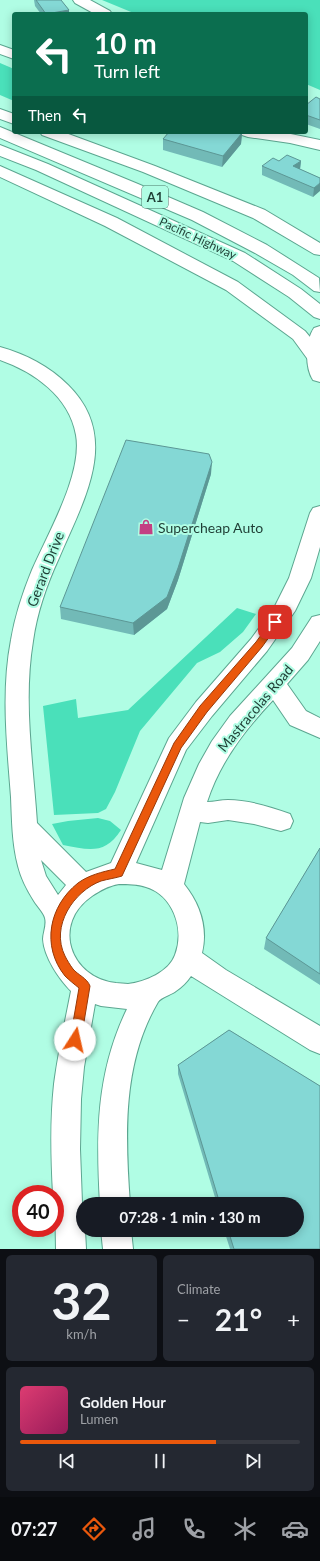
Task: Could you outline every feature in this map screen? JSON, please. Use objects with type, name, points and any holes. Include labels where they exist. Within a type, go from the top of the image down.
[{"type":"main road","points":[[80,0],[101,12]]},
{"type":"main road","points":[[0,49],[12,54]]},
{"type":"main road","points":[[0,114],[12,119]]},
{"type":"main road","name":"Pacific Highway","points":[[0,132],[176,205],[238,235],[305,274],[320,287]]},
{"type":"main road","points":[[54,134],[150,169],[259,214],[320,250]]},
{"type":"main road","points":[[262,134],[290,138],[320,145]]},
{"type":"main road","name":"Pacific Highway","points":[[0,150],[42,167],[239,258],[295,293],[320,314]]},
{"type":"main road","points":[[0,171],[110,222],[232,286],[299,335],[316,357]]},
{"type":"main road","points":[[320,332],[316,357],[320,376]]},
{"type":"main road","name":"Gerard Drive","points":[[3,354],[28,364],[49,377],[67,394],[82,420],[87,436],[87,459],[81,479],[42,572],[26,620],[18,670],[20,765],[26,852],[34,878],[59,917]]},
{"type":"main road","points":[[119,873],[177,745],[204,709],[259,645],[284,611],[300,578],[313,540],[320,513]]},
{"type":"main road","name":"Mastracolas Road","points":[[170,888],[192,810],[206,774],[220,748],[233,729],[300,654],[320,623]]},
{"type":"main road","points":[[274,683],[298,718],[320,729]]},
{"type":"main road","points":[[192,810],[208,812],[228,810],[254,814],[281,821]]},
{"type":"main road","points":[[25,827],[83,886]]},
{"type":"main road","points":[[119,873],[137,873],[149,877],[170,888],[183,902],[191,920],[192,939],[187,958],[178,972],[165,984],[148,992],[127,996],[104,995],[85,986],[69,972],[59,955],[55,936],[59,917],[68,900],[83,886],[99,877],[119,873]]},
{"type":"main road","points":[[187,958],[217,979],[320,1041]]},
{"type":"main road","points":[[71,1249],[66,1167],[66,1115],[71,1067],[85,986]]},
{"type":"main road","points":[[115,1197],[111,1130],[115,1087],[125,1045],[148,992]]},
{"type":"main road","points":[[117,1237],[118,1249]]},
{"type":"green space","points":[[102,0],[320,0],[320,90],[308,85],[308,12],[131,12]]},
{"type":"green space","points":[[0,63],[12,68],[12,100],[0,95]]},
{"type":"green space","points":[[237,608],[256,614],[243,632],[220,652],[197,663],[140,731],[115,792],[106,809],[98,813],[54,815],[43,706],[76,699],[78,718],[128,710]]},
{"type":"green space","points":[[98,818],[110,821],[121,830],[109,844],[96,849],[63,845],[52,824],[68,821]]},
{"type":"building","points":[[36,0],[61,0],[69,10],[58,12],[45,12]]},
{"type":"building","points":[[316,97],[320,99],[320,120],[308,116],[308,103]]},
{"type":"building","points":[[167,134],[241,134],[223,156],[163,139]]},
{"type":"building","points":[[287,155],[301,161],[293,166],[320,178],[320,183],[314,188],[262,166],[273,158],[279,161]]},
{"type":"building","name":"Supercheap Auto","points":[[126,440],[209,454],[212,462],[178,568],[167,597],[133,623],[60,607]]},
{"type":"building","points":[[320,848],[320,974],[266,938]]},
{"type":"building","points":[[229,1030],[320,1086],[320,1249],[234,1249],[230,1237],[304,1237],[304,1197],[218,1197],[178,1065]]},
{"type":"place","name":"Supercheap Auto","points":[[146,527]]},
{"type":"route","points":[[75,1040],[85,986],[69,972],[59,955],[55,936],[59,917],[68,900],[83,886],[99,877],[119,873],[156,788],[177,745],[231,676],[259,645],[275,622]]}]
